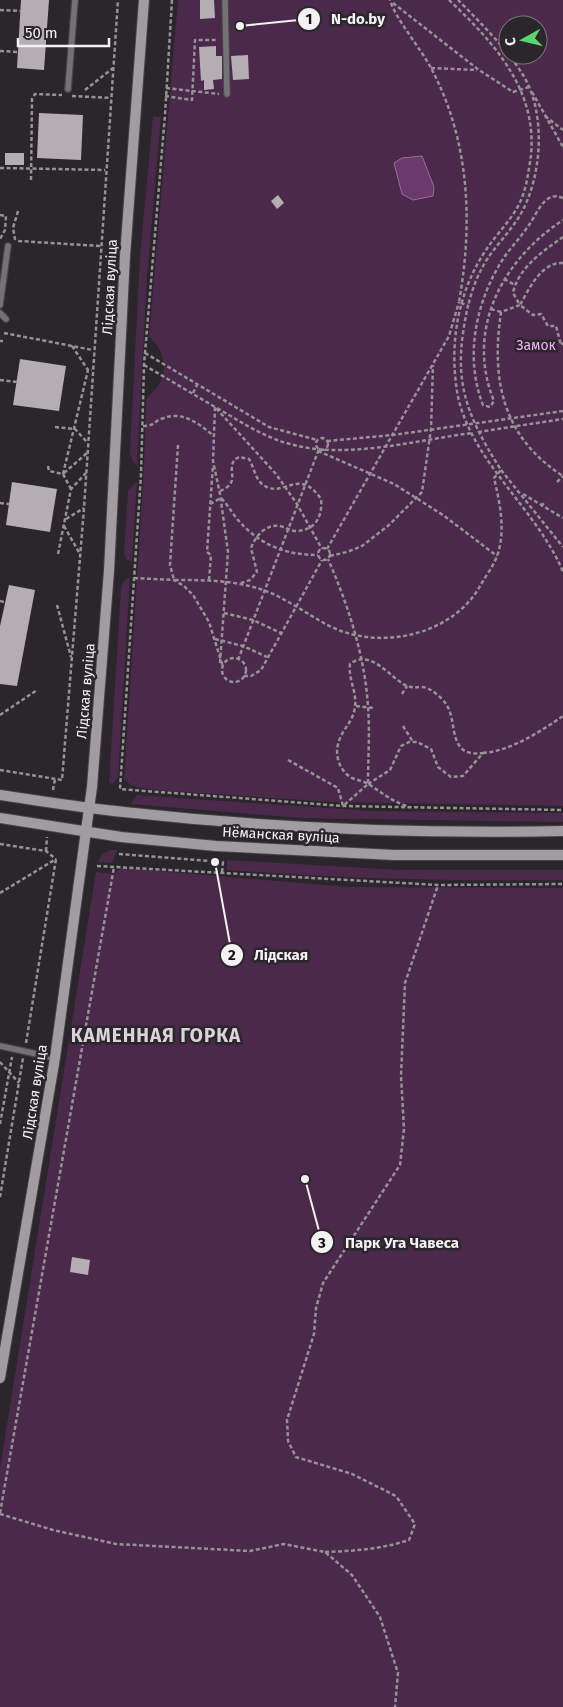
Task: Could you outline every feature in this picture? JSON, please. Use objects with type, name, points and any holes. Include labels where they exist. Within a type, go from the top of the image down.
[{"type":"main road","name":"Лідская вуліца","points":[[0,1378],[56,1058],[89,807],[109,571],[125,256],[144,0]]},
{"type":"main road","name":"Нёманская вуліца","points":[[0,795],[89,807],[275,825],[411,830],[563,832]]},
{"type":"main road","name":"Нёманская вуліца","points":[[0,818],[49,824],[86,832],[216,846],[394,855],[563,855]]},
{"type":"lane","points":[[68,90],[75,0]]},
{"type":"lane","points":[[224,0],[228,94]]},
{"type":"lane","points":[[0,305],[8,246]]},
{"type":"lane","points":[[0,313],[6,320]]},
{"type":"lane","points":[[0,1046],[56,1058]]},
{"type":"path","points":[[71,489],[63,474],[94,350],[118,0]]},
{"type":"path","points":[[172,0],[164,96],[165,115],[144,365],[134,578],[120,789],[343,806],[563,810]]},
{"type":"path","points":[[390,0],[479,70],[514,92],[529,87]]},
{"type":"path","points":[[390,0],[431,68],[445,98],[456,132],[467,191],[467,242],[454,338],[456,386],[463,414],[498,474],[550,544],[563,572]]},
{"type":"path","points":[[368,784],[368,706],[356,635],[327,549],[449,336],[473,272],[488,246],[518,208],[524,192],[532,145],[531,127],[521,89],[515,75],[449,0]]},
{"type":"path","points":[[458,0],[476,18],[522,73],[544,116],[563,147]]},
{"type":"path","points":[[0,10],[21,11]]},
{"type":"path","points":[[164,96],[192,100],[195,40],[226,41]]},
{"type":"path","points":[[0,51],[18,52]]},
{"type":"path","points":[[85,90],[113,68]]},
{"type":"path","points":[[431,68],[479,70]]},
{"type":"path","points":[[529,87],[537,121],[539,141],[528,201],[481,270],[468,306],[462,332],[460,361],[466,401],[478,432],[501,470],[563,547]]},
{"type":"path","points":[[166,88],[228,94]]},
{"type":"path","points":[[31,180],[32,99],[35,94],[111,98]]},
{"type":"path","points":[[544,116],[563,130]]},
{"type":"path","points":[[32,136],[38,136]]},
{"type":"path","points":[[0,168],[106,170]]},
{"type":"path","points":[[563,198],[554,195],[547,198],[528,227],[505,256],[494,274],[484,298],[474,344],[473,365],[483,406],[490,407],[494,401],[484,369],[483,353],[491,309],[504,278],[529,246],[563,220]]},
{"type":"path","points":[[18,211],[13,228],[15,239],[19,241],[100,246]]},
{"type":"path","points":[[0,215],[6,216],[5,230],[0,239]]},
{"type":"path","points":[[563,237],[538,256],[515,285],[513,293],[520,305],[534,315],[541,314],[548,326],[556,326],[559,342],[562,346],[563,343]]},
{"type":"path","points":[[491,309],[502,312],[520,305],[536,278],[548,267],[563,263]]},
{"type":"path","points":[[504,278],[515,285]]},
{"type":"path","points":[[460,303],[468,306]]},
{"type":"path","points":[[502,312],[497,338],[497,367],[500,390],[511,418],[533,451],[563,476],[557,482]]},
{"type":"path","points":[[4,333],[94,350]]},
{"type":"path","points":[[0,770],[62,780],[84,508],[90,370],[72,346]]},
{"type":"path","points":[[145,353],[269,427],[317,440],[322,438],[327,441],[393,435],[563,411]]},
{"type":"path","points":[[244,676],[244,665],[238,660],[227,661],[223,666],[222,674],[231,682],[238,681],[244,676],[258,673],[322,560],[362,546],[417,500],[422,492],[430,429],[433,363]]},
{"type":"path","points":[[144,365],[260,433],[289,444],[319,450],[326,455],[394,484],[443,515],[497,556]]},
{"type":"path","points":[[0,380],[17,382]]},
{"type":"path","points":[[192,393],[197,384]]},
{"type":"path","points":[[209,580],[211,555],[207,552],[216,407]]},
{"type":"path","points":[[216,407],[284,486],[297,504],[322,549]]},
{"type":"path","points":[[142,426],[153,426],[164,418],[181,416],[197,423],[214,436]]},
{"type":"path","points":[[319,450],[387,445],[563,420]]},
{"type":"path","points":[[55,427],[75,429],[88,442]]},
{"type":"path","points":[[317,440],[316,446],[319,450]]},
{"type":"path","points":[[324,449],[327,447],[327,441]]},
{"type":"path","points":[[178,445],[170,565],[174,580],[184,586],[210,622],[220,662],[223,666]]},
{"type":"path","points":[[324,449],[326,455]]},
{"type":"path","points":[[238,660],[319,450]]},
{"type":"path","points":[[63,474],[87,453]]},
{"type":"path","points":[[220,491],[227,488],[231,483],[232,464],[239,457],[250,459],[261,483],[273,489],[296,482],[305,484],[315,490],[321,499],[322,508],[320,516],[310,527],[298,531],[278,526],[271,527],[256,537],[251,548],[257,572],[250,580],[238,583]]},
{"type":"path","points":[[213,461],[220,491],[228,552],[220,662]]},
{"type":"path","points":[[48,466],[49,471],[63,474]]},
{"type":"path","points":[[134,578],[209,580],[238,583],[264,590],[296,605],[342,632],[386,638],[412,635],[437,627],[473,599],[497,556],[501,535],[500,504],[494,478],[501,470]]},
{"type":"path","points":[[58,554],[71,489],[86,473]]},
{"type":"path","points":[[519,492],[563,518]]},
{"type":"path","points":[[210,504],[221,498]]},
{"type":"path","points":[[221,498],[256,537],[280,550],[294,554],[318,555],[322,560]]},
{"type":"path","points":[[541,506],[545,502]]},
{"type":"path","points":[[0,503],[9,504]]},
{"type":"path","points":[[65,519],[84,508]]},
{"type":"path","points":[[64,526],[80,555]]},
{"type":"path","points":[[322,549],[327,549]]},
{"type":"path","points":[[318,555],[322,549]]},
{"type":"path","points":[[0,601],[4,602]]},
{"type":"path","points":[[57,605],[72,661]]},
{"type":"path","points":[[224,613],[253,620],[281,633]]},
{"type":"path","points":[[215,639],[243,646],[267,657]]},
{"type":"path","points":[[410,808],[390,801],[368,784],[344,772],[337,757],[338,742],[353,717],[356,706],[349,671],[350,664],[360,660],[380,666],[407,686],[414,688],[424,686],[441,698],[447,705],[456,739],[462,749],[469,753],[495,752],[508,748],[563,716]]},
{"type":"path","points":[[402,694],[407,686]]},
{"type":"path","points":[[0,715],[37,690]]},
{"type":"path","points":[[356,706],[374,708]]},
{"type":"path","points":[[403,726],[413,742]]},
{"type":"path","points":[[343,806],[368,784],[390,770],[401,746],[413,742],[424,744],[430,749],[438,767],[451,777],[463,776],[483,753]]},
{"type":"path","points":[[288,760],[310,770],[338,788],[343,806]]},
{"type":"path","points":[[53,790],[55,779]]},
{"type":"path","points":[[46,851],[47,837]]},
{"type":"path","points":[[0,844],[46,851],[56,859]]},
{"type":"path","points":[[119,854],[223,862],[222,873]]},
{"type":"path","points":[[0,893],[56,859]]},
{"type":"path","points":[[0,1197],[56,859]]},
{"type":"path","points":[[97,866],[289,879],[438,886],[563,884]]},
{"type":"path","points":[[114,867],[0,1514],[53,1530],[116,1544],[250,1551],[284,1544],[326,1552],[396,1544],[409,1540],[415,1524],[396,1496],[352,1474],[296,1457],[288,1441],[287,1420],[314,1334],[316,1308],[323,1283],[400,1165],[404,1129],[401,1076],[406,982],[438,886]]},
{"type":"path","points":[[0,1124],[14,1048]]},
{"type":"path","points":[[0,1062],[19,1084]]},
{"type":"path","points":[[326,1552],[352,1575],[380,1617],[398,1673],[395,1707]]},
{"type":"green space","name":"Замок","points":[[178,0],[563,0],[563,806],[333,802],[155,790],[132,786],[124,779],[144,468],[146,400],[158,386],[164,371],[161,352],[149,337]]},
{"type":"green space","points":[[153,116],[161,117],[147,276],[137,465],[133,462],[130,453],[140,256]]},
{"type":"green space","points":[[137,481],[132,562],[126,559],[124,553],[128,491]]},
{"type":"green space","points":[[130,577],[118,777],[113,784],[109,783],[121,588],[124,581]]},
{"type":"green space","points":[[137,795],[371,811],[563,813],[563,822],[300,818],[131,804]]},
{"type":"green space","points":[[111,850],[117,850],[112,863],[98,862],[102,854]]},
{"type":"green space","points":[[227,860],[401,870],[563,870],[563,880],[437,880],[269,873],[227,870]]},
{"type":"green space","points":[[121,868],[349,887],[563,888],[563,1707],[0,1707],[0,1468],[96,872],[114,874]]},
{"type":"shaded area","points":[[422,156],[434,187],[433,196],[413,200],[402,194],[394,163],[402,158]]},
{"type":"building","points":[[21,0],[49,0],[44,70],[17,68]]},
{"type":"building","points":[[200,0],[214,0],[215,18],[200,19]]},
{"type":"building","points":[[216,46],[216,56],[222,56],[222,79],[213,80],[214,89],[204,90],[204,80],[201,81],[199,47]]},
{"type":"building","points":[[248,55],[249,79],[233,80],[231,56]]},
{"type":"building","points":[[39,113],[83,115],[81,160],[37,158]]},
{"type":"building","points":[[5,153],[24,153],[24,165],[5,165]]},
{"type":"building","points":[[278,195],[284,203],[277,209],[271,201]]},
{"type":"building","points":[[20,359],[66,366],[59,411],[13,405]]},
{"type":"building","points":[[12,482],[57,489],[50,532],[6,525]]},
{"type":"building","points":[[9,585],[35,590],[17,686],[0,684],[0,626]]},
{"type":"building","points":[[72,1257],[90,1260],[88,1275],[70,1272]]},
{"type":"place","name":"N-do.by","points":[[240,26]]},
{"type":"place","name":"Лідская","points":[[215,862]]},
{"type":"place","name":"Парк Уга Чавеса","points":[[305,1179]]},
{"type":"district","name":"КАМЕННАЯ ГОРКА","points":[[156,1035]]}]
